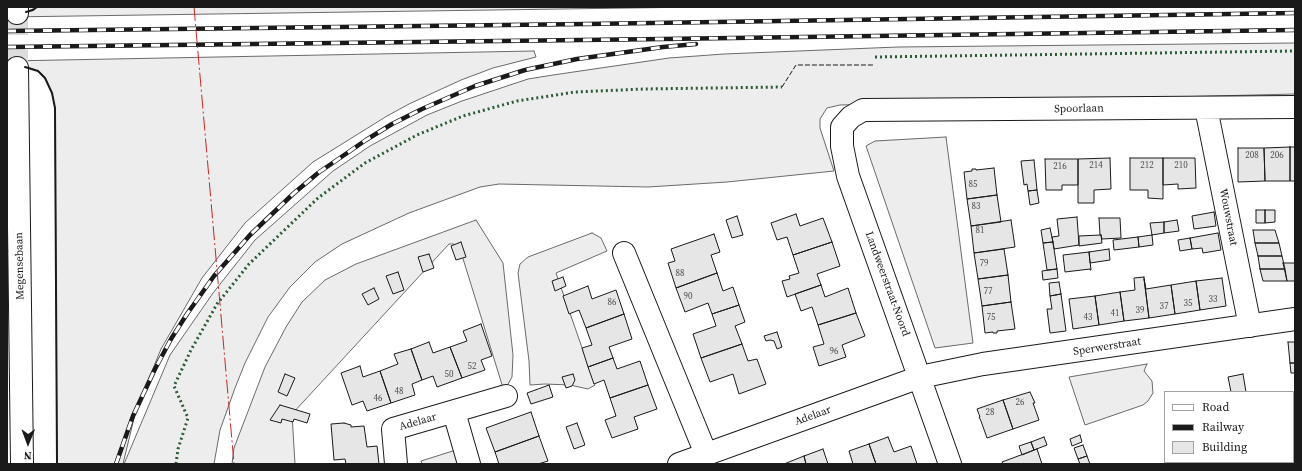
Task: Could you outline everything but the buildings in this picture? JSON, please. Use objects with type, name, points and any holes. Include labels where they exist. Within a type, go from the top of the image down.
[{"type":"street","name":"Megensebaan","points":[[17,68],[22,464]]},
{"type":"street","name":"Spoorlaan","points":[[863,110],[1295,107]]},
{"type":"street","name":"Wouwstraat","points":[[1206,108],[1250,326]]},
{"type":"street","name":"Landweerstraat-Noord","points":[[863,110],[851,117],[842,127],[842,146],[848,176],[950,464]]},
{"type":"street","points":[[624,253],[706,454]]},
{"type":"street","name":"Sperwerstraat","points":[[920,377],[983,364],[1295,319]]},
{"type":"street","name":"Adelaar","points":[[681,464],[920,377]]},
{"type":"street","name":"Adelaar","points":[[396,464],[394,429],[506,396]]},
{"type":"street","points":[[454,412],[469,464]]},
{"type":"shaded area","points":[[37,7],[699,7],[7,17],[7,13],[26,12]]},
{"type":"shaded area","points":[[1295,43],[1295,94],[840,105],[827,108],[820,119],[820,128],[834,171],[727,182],[648,187],[499,184],[480,187],[409,213],[342,244],[315,262],[290,287],[268,317],[245,363],[220,430],[214,464],[124,464],[170,355],[213,293],[255,240],[333,171],[370,146],[427,115],[462,101],[528,79],[669,58],[724,54],[898,47]]},
{"type":"shaded area","points":[[534,51],[536,57],[493,68],[461,80],[409,104],[313,162],[245,223],[202,278],[161,349],[136,410],[123,464],[57,464],[55,108],[52,93],[42,74],[30,68],[7,68],[7,61]]},
{"type":"shaded area","points":[[946,137],[973,343],[935,348],[866,146],[875,141]]},
{"type":"shaded area","points":[[476,220],[503,263],[513,355],[512,377],[504,391],[460,249],[454,244],[449,244],[292,414],[295,464],[232,464],[234,448],[265,367],[286,327],[302,302],[325,280],[356,264]]},
{"type":"shaded area","points":[[592,233],[601,238],[607,251],[556,273],[595,385],[588,389],[570,385],[530,385],[529,361],[518,273],[520,264],[528,257]]},
{"type":"shaded area","points":[[1147,364],[1144,371],[1152,381],[1153,393],[1148,401],[1143,405],[1085,425],[1069,377]]},
{"type":"shaded area","points":[[456,450],[460,464],[422,464],[421,461]]},
{"type":"tunnel","points":[[17,13],[17,68]]},
{"type":"railway","points":[[7,31],[1295,13]]},
{"type":"railway","points":[[7,47],[1295,30]]},
{"type":"railway","points":[[116,464],[133,416],[155,369],[171,339],[187,314],[214,276],[250,235],[293,194],[318,173],[392,124],[475,86],[525,70],[577,59],[696,44]]},
{"type":"hedge","points":[[875,57],[1295,51]]},
{"type":"hedge","points":[[176,464],[178,449],[188,418],[174,386],[191,350],[217,304],[249,264],[318,198],[365,163],[417,135],[463,116],[517,101],[575,92],[644,89],[782,87]]},
{"type":"fence","points":[[782,87],[796,65],[873,65]]},
{"type":"wall","points":[[26,12],[37,7]]},
{"type":"wall","points":[[25,67],[38,71],[45,78],[52,93],[55,108],[57,464]]},
{"type":"power","points":[[194,7],[234,464]]}]
